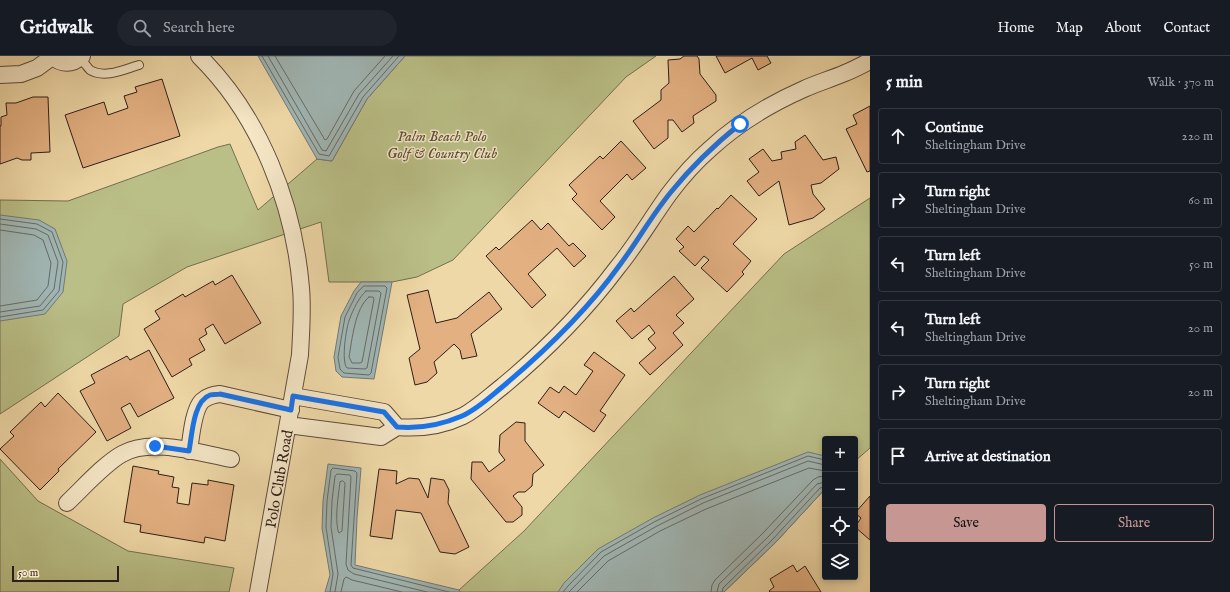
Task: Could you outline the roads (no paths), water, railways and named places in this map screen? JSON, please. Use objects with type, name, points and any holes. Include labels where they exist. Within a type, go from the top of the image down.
[{"type":"street","points":[[0,75],[21,74],[37,68],[52,56],[59,61],[66,63],[74,62],[81,57]]},
{"type":"street","name":"Polo Club Road","points":[[199,56],[242,110],[262,145],[278,181],[290,219],[302,289],[300,355],[258,592]]},
{"type":"street","points":[[189,451],[196,411],[201,402],[209,396],[220,394],[291,410],[381,437],[397,427],[417,428],[441,424],[463,416],[483,402],[522,370],[589,304],[618,267],[669,193],[711,148],[740,124],[772,105],[805,88],[845,73],[870,61]]},
{"type":"street","points":[[291,410],[384,412],[397,427]]},
{"type":"street","points":[[67,503],[113,460],[133,449],[155,446],[231,459]]},
{"type":"lane","points":[[81,57],[89,69],[98,73],[114,73],[139,65]]},
{"type":"water","points":[[258,56],[405,56],[367,99],[332,161],[317,159]]},
{"type":"water","points":[[0,215],[39,220],[55,229],[67,261],[63,292],[45,314],[0,321]]},
{"type":"water","points":[[361,282],[392,282],[374,379],[342,377],[336,371],[334,357],[341,316],[354,291]]},
{"type":"water","points":[[808,452],[822,455],[822,492],[775,543],[724,592],[558,592],[564,583],[598,549],[653,518],[700,495]]},
{"type":"water","points":[[328,464],[361,468],[355,565],[459,590],[460,592],[325,592],[330,575],[322,528],[323,501]]},
{"type":"park label","name":"Palm Beach Polo Golf & Country Club","points":[[442,144]]}]
